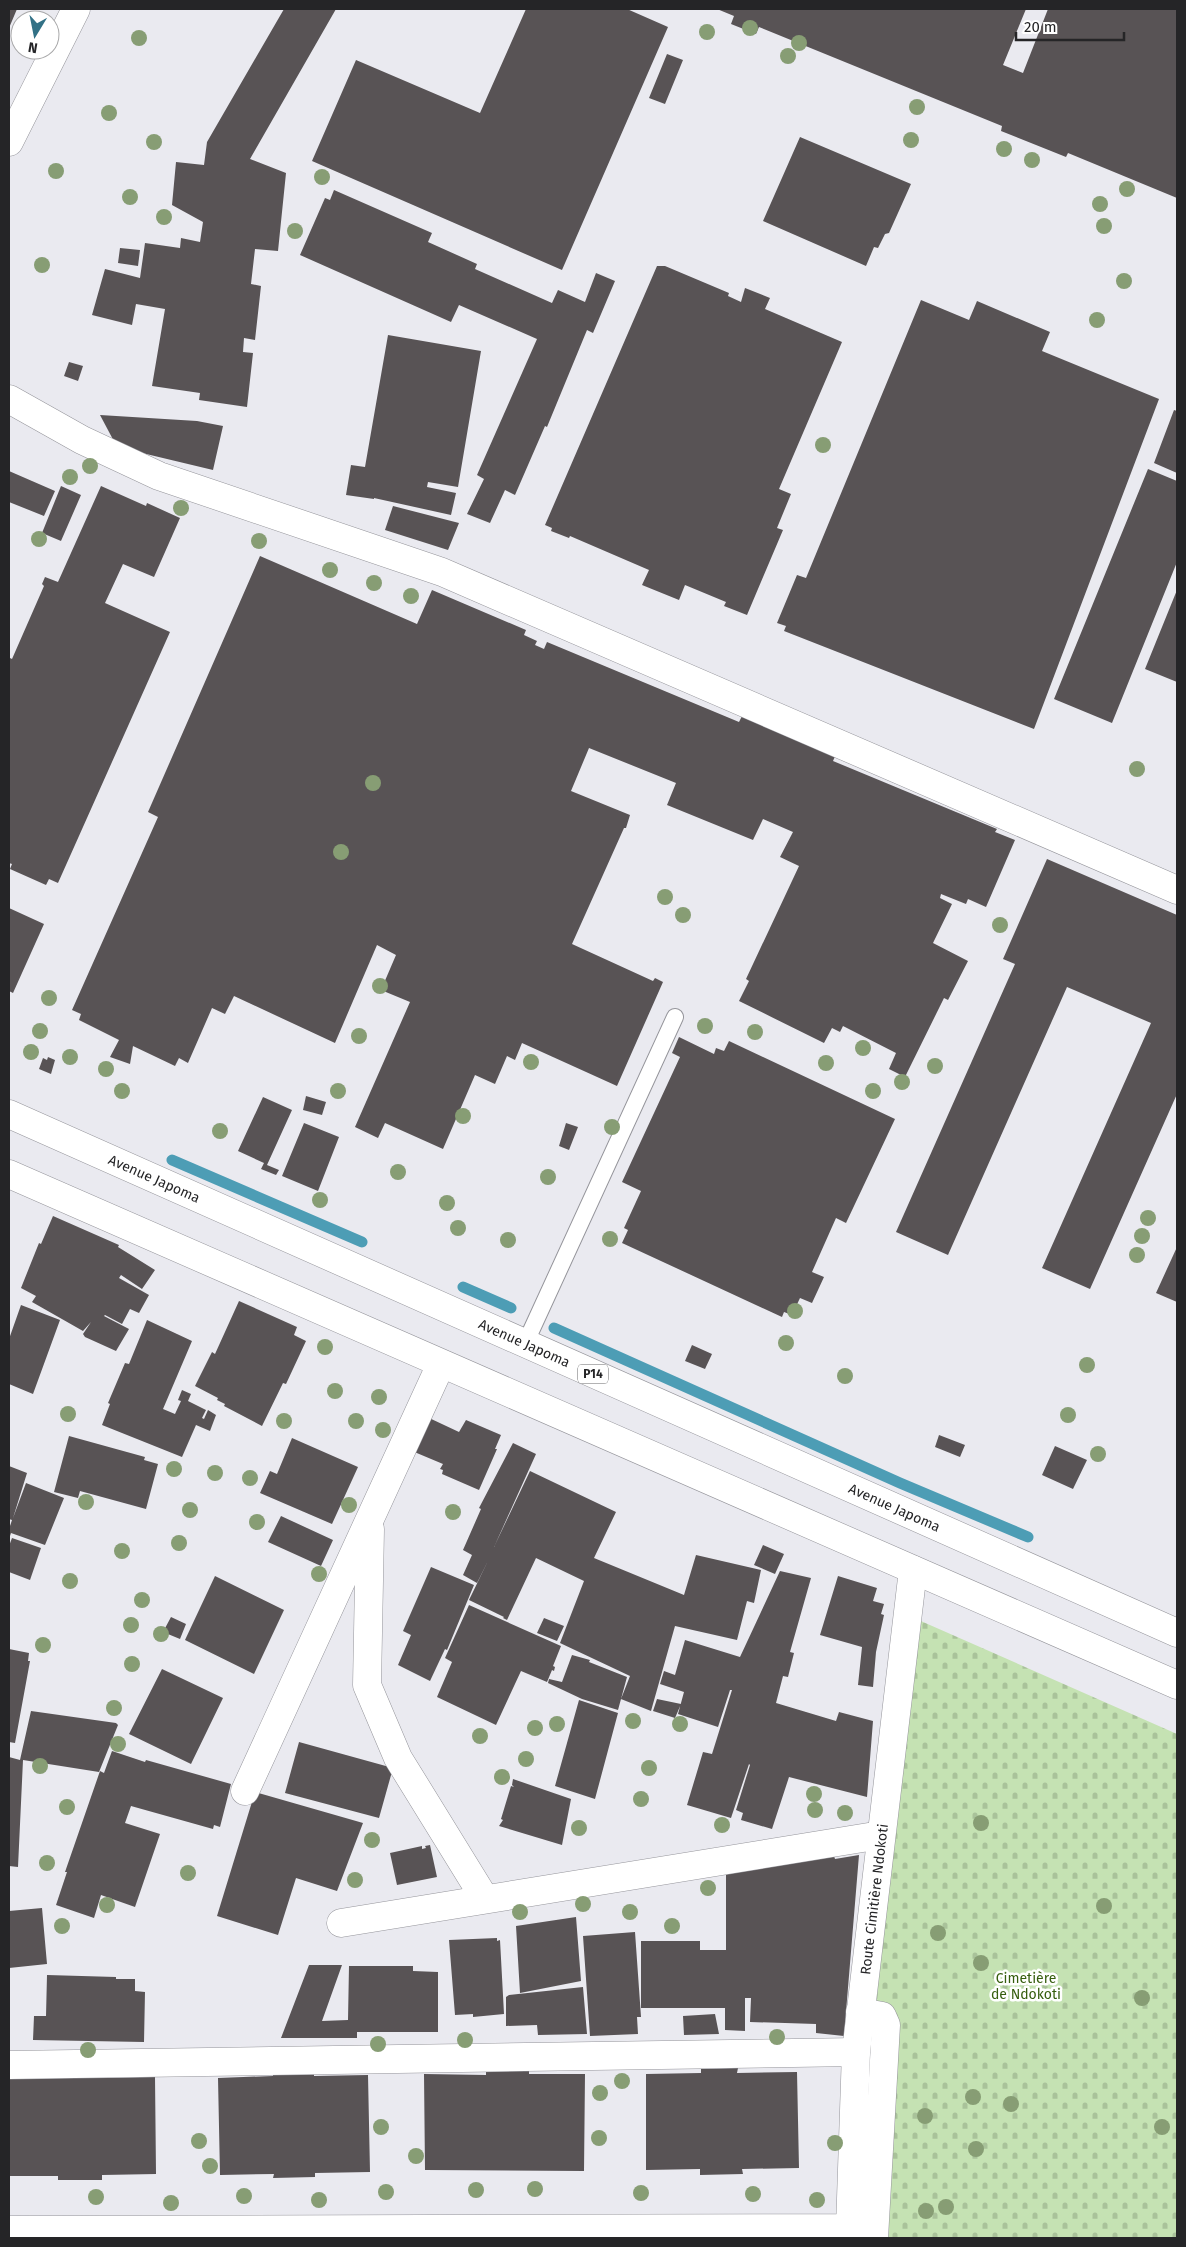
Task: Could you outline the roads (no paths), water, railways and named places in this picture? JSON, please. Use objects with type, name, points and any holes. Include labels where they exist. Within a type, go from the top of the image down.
[{"type":"street","points":[[9,142],[76,9]]},
{"type":"street","points":[[9,399],[82,440],[159,476],[442,572],[1177,890]]},
{"type":"street","name":"Avenue Japoma","points":[[9,1114],[1177,1633]]},
{"type":"street","points":[[9,1174],[1177,1685]]},
{"type":"street","points":[[245,1791],[441,1364]]},
{"type":"street","points":[[370,1518],[367,1685],[398,1758],[486,1899]]},
{"type":"street","name":"Route Cimitière Ndokoti","points":[[9,2230],[850,2228],[856,2052],[913,1570]]},
{"type":"street","points":[[341,1923],[882,1835]]},
{"type":"street","points":[[860,2012],[882,2016],[886,2025],[874,2238]]},
{"type":"street","points":[[9,2065],[856,2052]]},
{"type":"lane","points":[[526,1344],[675,1017]]},
{"type":"waterway","points":[[172,1160],[362,1242]]},
{"type":"waterway","points":[[463,1287],[511,1308]]},
{"type":"waterway","points":[[554,1328],[900,1483],[1028,1537]]},
{"type":"park label","name":"Cimetière de Ndokoti","points":[[1026,1986]]}]
